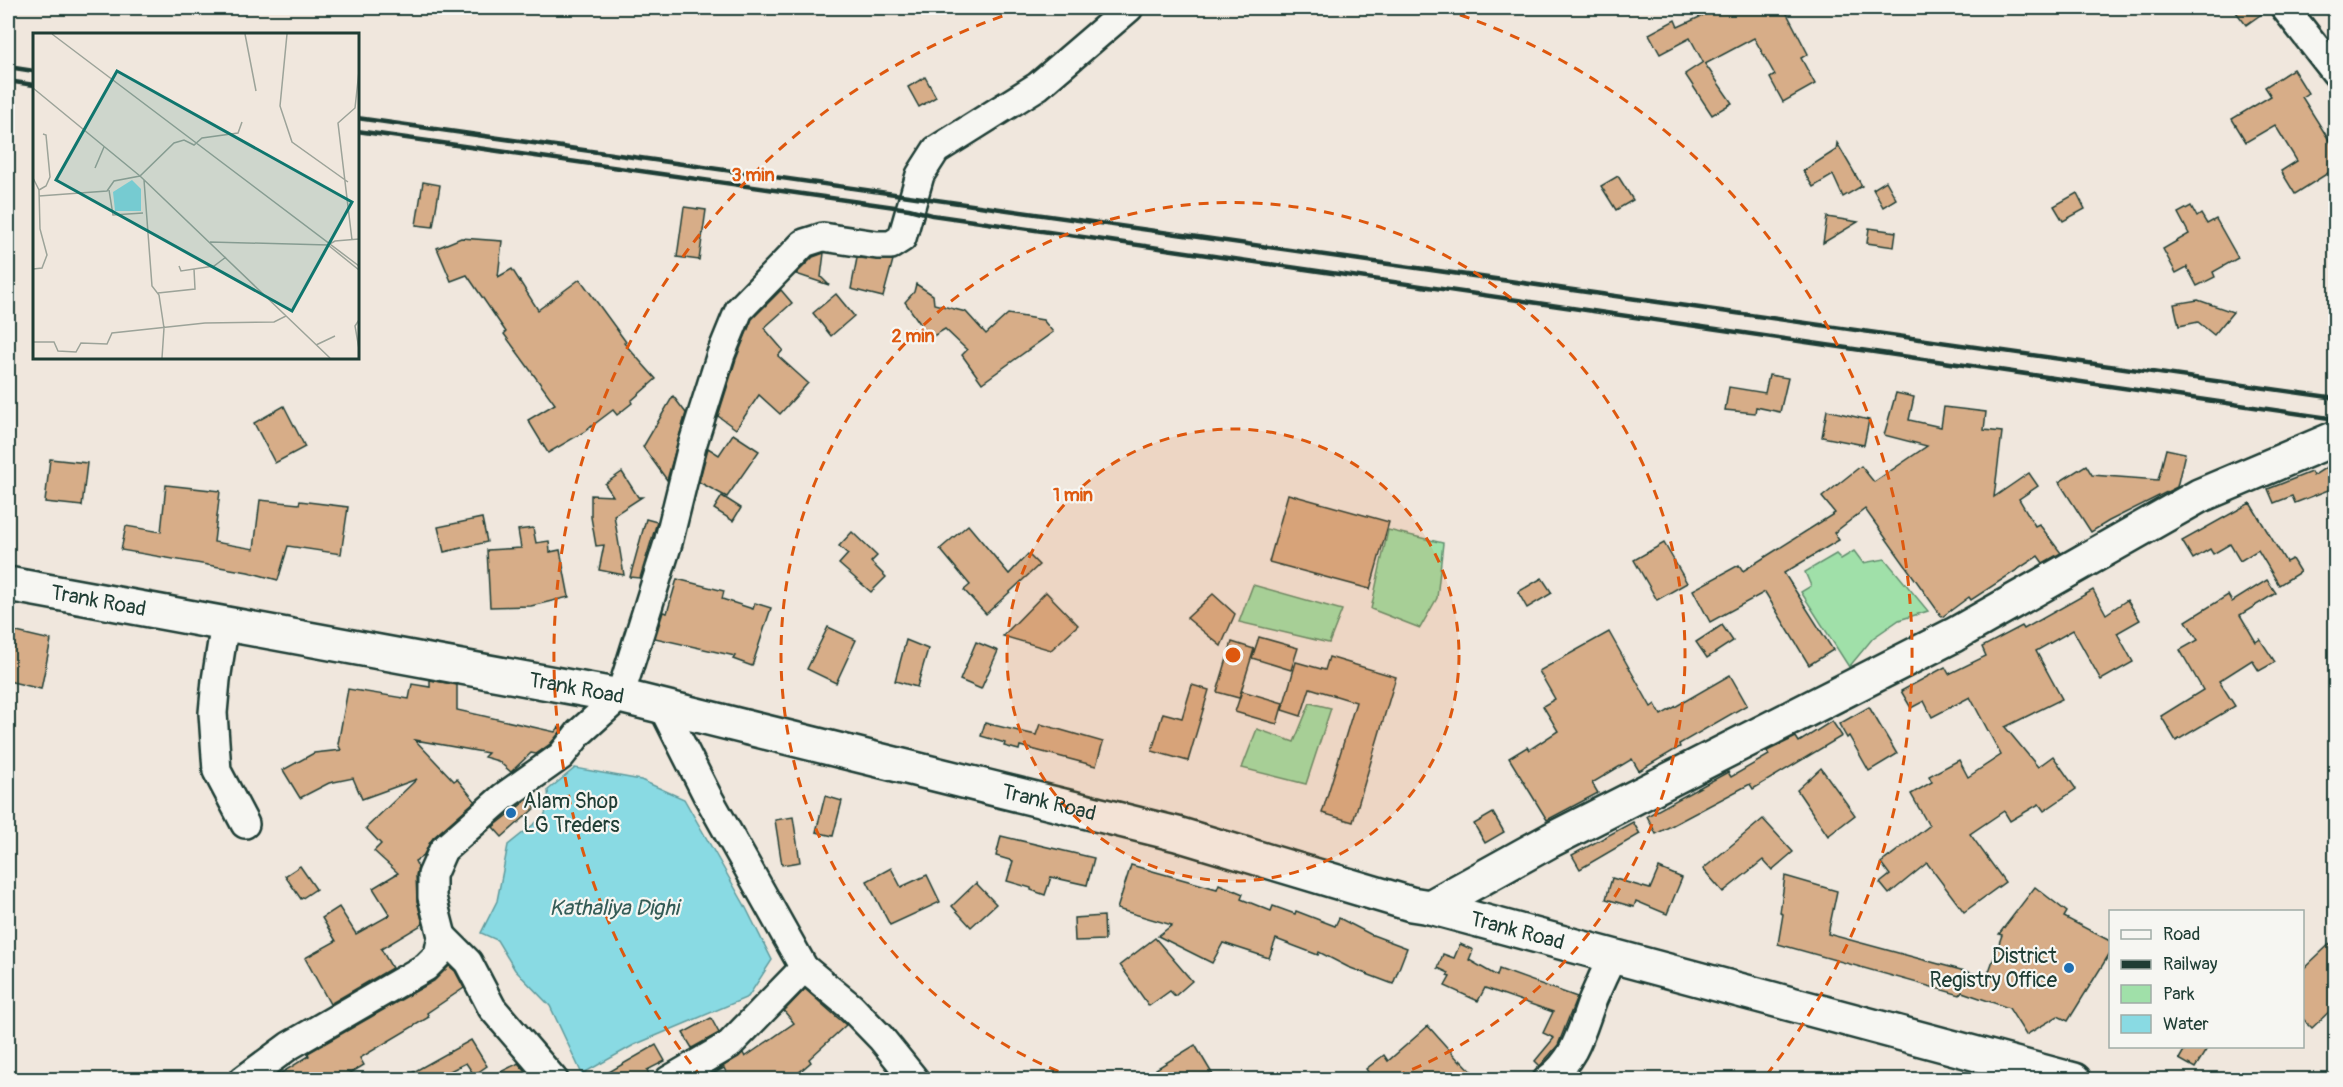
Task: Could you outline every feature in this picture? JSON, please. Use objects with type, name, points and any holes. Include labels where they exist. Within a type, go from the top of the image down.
[{"type":"main road","points":[[1430,907],[1551,840],[1954,635],[2199,496],[2336,438]]},
{"type":"main road","name":"Trank Road","points":[[8,584],[620,696],[662,706],[1177,834],[1411,904],[1430,907],[2074,1080]]},
{"type":"street","points":[[243,1080],[289,1046],[426,968],[438,955],[442,936],[432,897],[432,875],[443,849],[503,797],[561,756],[579,733],[620,696],[668,543],[721,354],[739,310],[804,243],[824,237],[891,245],[902,238],[920,175],[936,150],[1038,86],[1129,8]]},
{"type":"street","points":[[2285,8],[2336,73]]},
{"type":"street","points":[[225,623],[213,713],[217,771],[245,824]]},
{"type":"street","points":[[662,706],[707,795],[804,968],[851,1006],[915,1080]]},
{"type":"street","points":[[442,936],[468,963],[492,1008],[554,1080]]},
{"type":"street","points":[[1547,1080],[1561,1070],[1576,1045],[1594,997],[1613,956]]},
{"type":"street","points":[[669,1080],[729,1045],[804,968]]},
{"type":"green space","points":[[1388,530],[1443,543],[1437,598],[1420,628],[1371,609]]},
{"type":"green space","points":[[1854,551],[1863,563],[1885,559],[1928,611],[1899,620],[1873,638],[1849,667],[1801,592],[1811,586],[1805,572],[1836,554],[1841,559]]},
{"type":"green space","points":[[1253,585],[1342,610],[1329,643],[1239,622]]},
{"type":"green space","points":[[1310,703],[1331,708],[1306,784],[1242,768],[1257,729],[1294,742]]},
{"type":"water","name":"Kathaliya Dighi","points":[[575,768],[641,780],[684,799],[744,904],[772,960],[748,997],[634,1045],[582,1074],[550,1006],[515,970],[497,940],[481,933],[497,901],[508,845],[544,816],[549,804],[548,790]]},
{"type":"building","points":[[1719,8],[1784,8],[1808,54],[1801,58],[1815,84],[1783,102],[1770,78],[1775,75],[1754,38],[1705,64],[1732,103],[1712,115],[1685,74],[1703,62],[1690,38],[1660,54],[1649,34],[1675,20],[1678,27]]},
{"type":"building","points":[[2233,8],[2270,8],[2246,25]]},
{"type":"building","points":[[2293,69],[2308,93],[2302,97],[2336,151],[2336,168],[2295,194],[2281,171],[2297,161],[2275,125],[2246,142],[2232,119],[2271,96],[2265,87]]},
{"type":"building","points":[[925,77],[936,97],[919,107],[908,87]]},
{"type":"building","points":[[1837,143],[1862,186],[1843,197],[1833,175],[1813,187],[1803,171],[1836,150]]},
{"type":"building","points":[[1618,176],[1633,200],[1616,210],[1601,186]]},
{"type":"building","points":[[1886,181],[1896,199],[1883,207],[1873,189]]},
{"type":"building","points":[[423,182],[440,185],[433,227],[416,225]]},
{"type":"building","points":[[2077,193],[2085,209],[2063,221],[2054,206]]},
{"type":"building","points":[[2191,206],[2197,217],[2201,214],[2207,224],[2216,219],[2238,258],[2213,272],[2215,277],[2197,286],[2187,267],[2176,273],[2163,249],[2189,234],[2178,213]]},
{"type":"building","points":[[684,207],[706,210],[699,260],[677,257]]},
{"type":"building","points":[[1827,217],[1858,222],[1823,243]]},
{"type":"building","points":[[1869,228],[1896,232],[1894,247],[1867,243]]},
{"type":"building","points":[[461,238],[502,241],[498,277],[512,269],[538,310],[580,279],[626,342],[624,343],[656,379],[617,415],[613,410],[584,432],[548,453],[528,420],[555,404],[504,334],[506,332],[467,275],[451,281],[437,248]]},
{"type":"building","points":[[824,253],[821,277],[829,285],[796,274],[813,257]]},
{"type":"building","points":[[857,258],[893,260],[883,297],[851,289]]},
{"type":"building","points":[[916,284],[933,295],[934,304],[966,312],[986,334],[1008,314],[1043,320],[1053,332],[982,383],[962,355],[967,350],[945,329],[930,338],[905,302],[914,292]]},
{"type":"building","points":[[781,290],[792,303],[764,328],[783,350],[778,356],[808,383],[780,414],[759,395],[736,429],[718,416],[736,359],[752,319]]},
{"type":"building","points":[[836,294],[854,316],[831,336],[813,313]]},
{"type":"building","points":[[2198,300],[2233,312],[2214,335],[2198,322],[2179,326],[2174,304]]},
{"type":"building","points":[[1769,375],[1788,378],[1780,412],[1756,407],[1755,413],[1725,410],[1729,387],[1765,393]]},
{"type":"building","points":[[1896,393],[1914,397],[1909,420],[1941,427],[1944,407],[1986,412],[1984,430],[2002,432],[1994,497],[2029,473],[2038,486],[2019,499],[2035,526],[2039,524],[2061,553],[2043,563],[2038,556],[1971,600],[1969,597],[1942,617],[1865,509],[1834,533],[1839,540],[1784,573],[1833,650],[1809,665],[1765,592],[1710,622],[1693,590],[1739,565],[1743,571],[1835,513],[1822,497],[1861,466],[1874,482],[1927,446],[1884,435]]},
{"type":"building","points":[[673,396],[686,413],[667,480],[643,447]]},
{"type":"building","points":[[284,406],[305,447],[275,463],[254,423]]},
{"type":"building","points":[[1827,410],[1869,420],[1864,445],[1822,437]]},
{"type":"building","points":[[733,434],[759,451],[727,497],[699,482],[708,448],[719,455]]},
{"type":"building","points":[[2166,449],[2185,453],[2177,487],[2091,532],[2059,482],[2086,465],[2092,475],[2158,480]]},
{"type":"building","points":[[50,459],[87,463],[82,506],[45,502]]},
{"type":"building","points":[[2336,461],[2336,487],[2295,503],[2292,496],[2274,503],[2268,489],[2311,472],[2313,476]]},
{"type":"building","points":[[622,472],[638,497],[642,497],[614,515],[624,575],[599,570],[604,545],[596,546],[591,517],[591,495],[613,496],[605,484]]},
{"type":"building","points":[[166,485],[220,491],[214,542],[254,549],[260,500],[299,504],[300,501],[348,507],[341,554],[288,546],[278,580],[248,572],[121,550],[126,526],[161,532]]},
{"type":"building","points":[[1288,494],[1389,522],[1370,589],[1269,562]]},
{"type":"building","points":[[722,496],[741,508],[733,521],[714,509]]},
{"type":"building","points":[[2250,503],[2286,562],[2292,559],[2300,572],[2279,585],[2258,550],[2240,561],[2230,544],[2213,554],[2210,549],[2193,559],[2182,541]]},
{"type":"building","points":[[482,518],[487,542],[444,552],[438,527]]},
{"type":"building","points":[[646,519],[657,522],[640,578],[630,577]]},
{"type":"building","points":[[968,525],[1009,574],[1028,554],[1039,565],[986,614],[964,590],[970,585],[940,549]]},
{"type":"building","points":[[533,528],[536,543],[549,541],[550,552],[560,550],[569,597],[531,606],[490,607],[487,550],[521,548],[518,530]]},
{"type":"building","points":[[852,532],[877,556],[871,562],[886,577],[871,592],[839,564],[848,554],[839,546]]},
{"type":"building","points":[[1664,543],[1687,583],[1657,600],[1634,560]]},
{"type":"building","points":[[1542,578],[1552,593],[1527,608],[1518,592]]},
{"type":"building","points":[[677,579],[724,591],[722,599],[753,609],[755,603],[771,608],[752,666],[733,659],[735,656],[655,638],[663,612],[667,613]]},
{"type":"building","points":[[2267,580],[2276,593],[2240,615],[2256,642],[2260,639],[2275,662],[2259,671],[2252,660],[2219,681],[2235,706],[2176,741],[2161,716],[2203,690],[2180,650],[2198,640],[2186,621],[2228,595],[2232,602]]},
{"type":"building","points":[[2093,590],[2106,614],[2127,600],[2140,620],[2117,633],[2133,662],[2101,680],[2073,630],[2036,651],[2062,699],[2005,727],[2038,767],[2053,756],[2076,789],[2044,811],[2039,804],[2010,821],[2004,811],[1970,834],[2005,882],[1964,912],[1927,863],[1889,894],[1880,883],[1890,875],[1881,863],[1929,826],[1911,794],[1932,782],[1929,776],[1959,760],[1968,777],[2001,755],[1970,697],[1932,717],[1924,701],[1911,708],[1901,691],[1945,667],[1949,674],[1986,656],[1982,647],[2022,626],[2024,629]]},
{"type":"building","points":[[1046,592],[1078,625],[1051,650],[1003,636]]},
{"type":"building","points":[[1213,594],[1235,614],[1221,646],[1187,618]]},
{"type":"building","points":[[1722,625],[1733,641],[1707,658],[1696,642]]},
{"type":"building","points":[[828,627],[856,640],[836,683],[807,669]]},
{"type":"building","points":[[8,630],[51,640],[41,689],[8,681]]},
{"type":"building","points":[[1609,632],[1651,707],[1655,704],[1661,715],[1730,675],[1747,705],[1679,744],[1680,747],[1639,771],[1632,759],[1592,783],[1598,793],[1547,820],[1509,758],[1527,747],[1529,750],[1558,731],[1543,706],[1555,699],[1539,671]]},
{"type":"building","points":[[1259,637],[1298,648],[1291,670],[1252,658]]},
{"type":"building","points":[[906,640],[928,649],[917,687],[895,681]]},
{"type":"building","points":[[976,642],[998,651],[981,689],[960,680]]},
{"type":"building","points":[[1232,642],[1254,649],[1239,698],[1217,692]]},
{"type":"building","points":[[1329,657],[1396,677],[1353,822],[1322,813],[1356,702],[1310,688],[1301,716],[1282,710],[1296,662],[1325,670]]},
{"type":"building","points":[[430,680],[457,685],[457,710],[555,732],[559,727],[562,730],[550,744],[536,754],[531,753],[511,772],[498,761],[484,757],[488,753],[415,740],[454,781],[457,779],[475,801],[433,838],[423,856],[415,861],[418,867],[417,901],[423,924],[381,949],[392,968],[330,1004],[305,958],[336,941],[322,918],[339,907],[356,934],[390,915],[373,888],[398,873],[374,851],[381,844],[366,828],[417,779],[362,799],[353,778],[329,783],[300,798],[283,770],[314,753],[341,750],[338,744],[348,689],[409,699],[412,684],[430,687]]},
{"type":"building","points":[[1192,685],[1209,690],[1188,761],[1152,751],[1163,713],[1182,718]]},
{"type":"building","points":[[1242,691],[1283,703],[1277,724],[1235,712]]},
{"type":"building","points":[[1869,707],[1897,754],[1869,771],[1849,736],[1847,738],[1839,724]]},
{"type":"building","points":[[1832,721],[1842,736],[1753,789],[1750,784],[1656,834],[1647,816],[1728,772],[1731,777],[1769,755],[1767,751],[1796,737],[1799,742]]},
{"type":"building","points":[[985,723],[1036,735],[1040,724],[1103,742],[1096,766],[1020,746],[1019,750],[1004,746],[1005,743],[981,736]]},
{"type":"building","points":[[1821,768],[1855,815],[1828,836],[1797,790]]},
{"type":"building","points":[[825,796],[842,801],[833,836],[816,832]]},
{"type":"building","points":[[528,799],[536,807],[502,837],[493,827]]},
{"type":"building","points":[[1493,813],[1504,832],[1485,843],[1474,824]]},
{"type":"building","points":[[793,817],[800,862],[782,865],[775,820]]},
{"type":"building","points":[[1763,819],[1793,852],[1772,870],[1763,860],[1723,892],[1703,869]]},
{"type":"building","points":[[1633,822],[1640,834],[1580,869],[1572,855]]},
{"type":"building","points":[[1001,836],[1094,858],[1087,885],[1051,877],[1045,895],[1007,881],[1013,861],[996,856]]},
{"type":"building","points":[[1131,865],[1217,889],[1219,884],[1243,894],[1241,899],[1271,911],[1273,906],[1295,914],[1296,911],[1335,926],[1339,918],[1370,934],[1407,948],[1393,984],[1348,967],[1319,952],[1318,955],[1276,939],[1269,958],[1223,943],[1212,963],[1158,936],[1172,925],[1117,909]]},
{"type":"building","points":[[300,866],[316,889],[301,899],[285,876]]},
{"type":"building","points":[[891,868],[901,887],[927,875],[940,902],[890,925],[867,881]]},
{"type":"building","points":[[1659,868],[1682,878],[1667,914],[1636,901],[1634,907],[1606,899],[1612,878],[1650,889]]},
{"type":"building","points":[[1785,876],[1837,891],[1828,934],[1987,977],[2002,935],[1999,934],[2035,887],[2067,912],[2064,917],[2109,940],[2109,955],[2068,1021],[2058,1016],[2026,1035],[2009,1008],[1962,992],[1960,995],[1778,944],[1783,914],[1780,913]]},
{"type":"building","points":[[976,883],[996,904],[971,927],[952,906]]},
{"type":"building","points":[[1104,916],[1105,940],[1075,941],[1074,918]]},
{"type":"building","points":[[1155,938],[1192,981],[1175,996],[1170,991],[1149,1006],[1120,965]]},
{"type":"building","points":[[2336,938],[2336,1005],[2312,1028],[2304,1020],[2304,968]]},
{"type":"building","points":[[1460,944],[1473,950],[1469,960],[1497,976],[1499,969],[1577,997],[1558,1045],[1540,1066],[1535,1061],[1554,1038],[1543,1033],[1553,1012],[1485,988],[1478,1001],[1445,986],[1450,977],[1447,976],[1449,973],[1438,968],[1443,954],[1454,958]]},
{"type":"building","points":[[449,966],[455,971],[464,988],[427,1013],[429,1017],[360,1058],[364,1065],[339,1080],[270,1080],[309,1056],[308,1053],[434,981]]},
{"type":"building","points":[[805,989],[846,1025],[809,1059],[811,1062],[790,1080],[730,1080],[724,1068],[708,1077],[743,1053],[745,1057],[794,1023],[784,1011]]},
{"type":"building","points":[[711,1018],[719,1033],[692,1048],[683,1033]]},
{"type":"building","points":[[1428,1026],[1460,1062],[1461,1060],[1480,1080],[1373,1080],[1366,1069],[1384,1055],[1388,1061]]},
{"type":"building","points":[[471,1040],[487,1066],[474,1075],[466,1063],[432,1080],[399,1080]]},
{"type":"building","points":[[656,1045],[665,1061],[647,1070],[652,1080],[595,1080]]},
{"type":"building","points":[[1195,1045],[1216,1080],[1163,1080],[1156,1069]]},
{"type":"building","points":[[2185,1048],[2207,1048],[2195,1068],[2179,1059]]},
{"type":"building","points":[[517,1064],[533,1080],[484,1080]]},
{"type":"railway","points":[[8,67],[33,71]]},
{"type":"railway","points":[[8,81],[33,85]]},
{"type":"railway","points":[[358,118],[2336,398]]},
{"type":"railway","points":[[358,131],[909,209],[932,215],[2336,419]]},
{"type":"place","name":"Alam Shop LG Treders","points":[[511,813]]},
{"type":"place","name":"District Registry Office","points":[[2069,968]]}]
